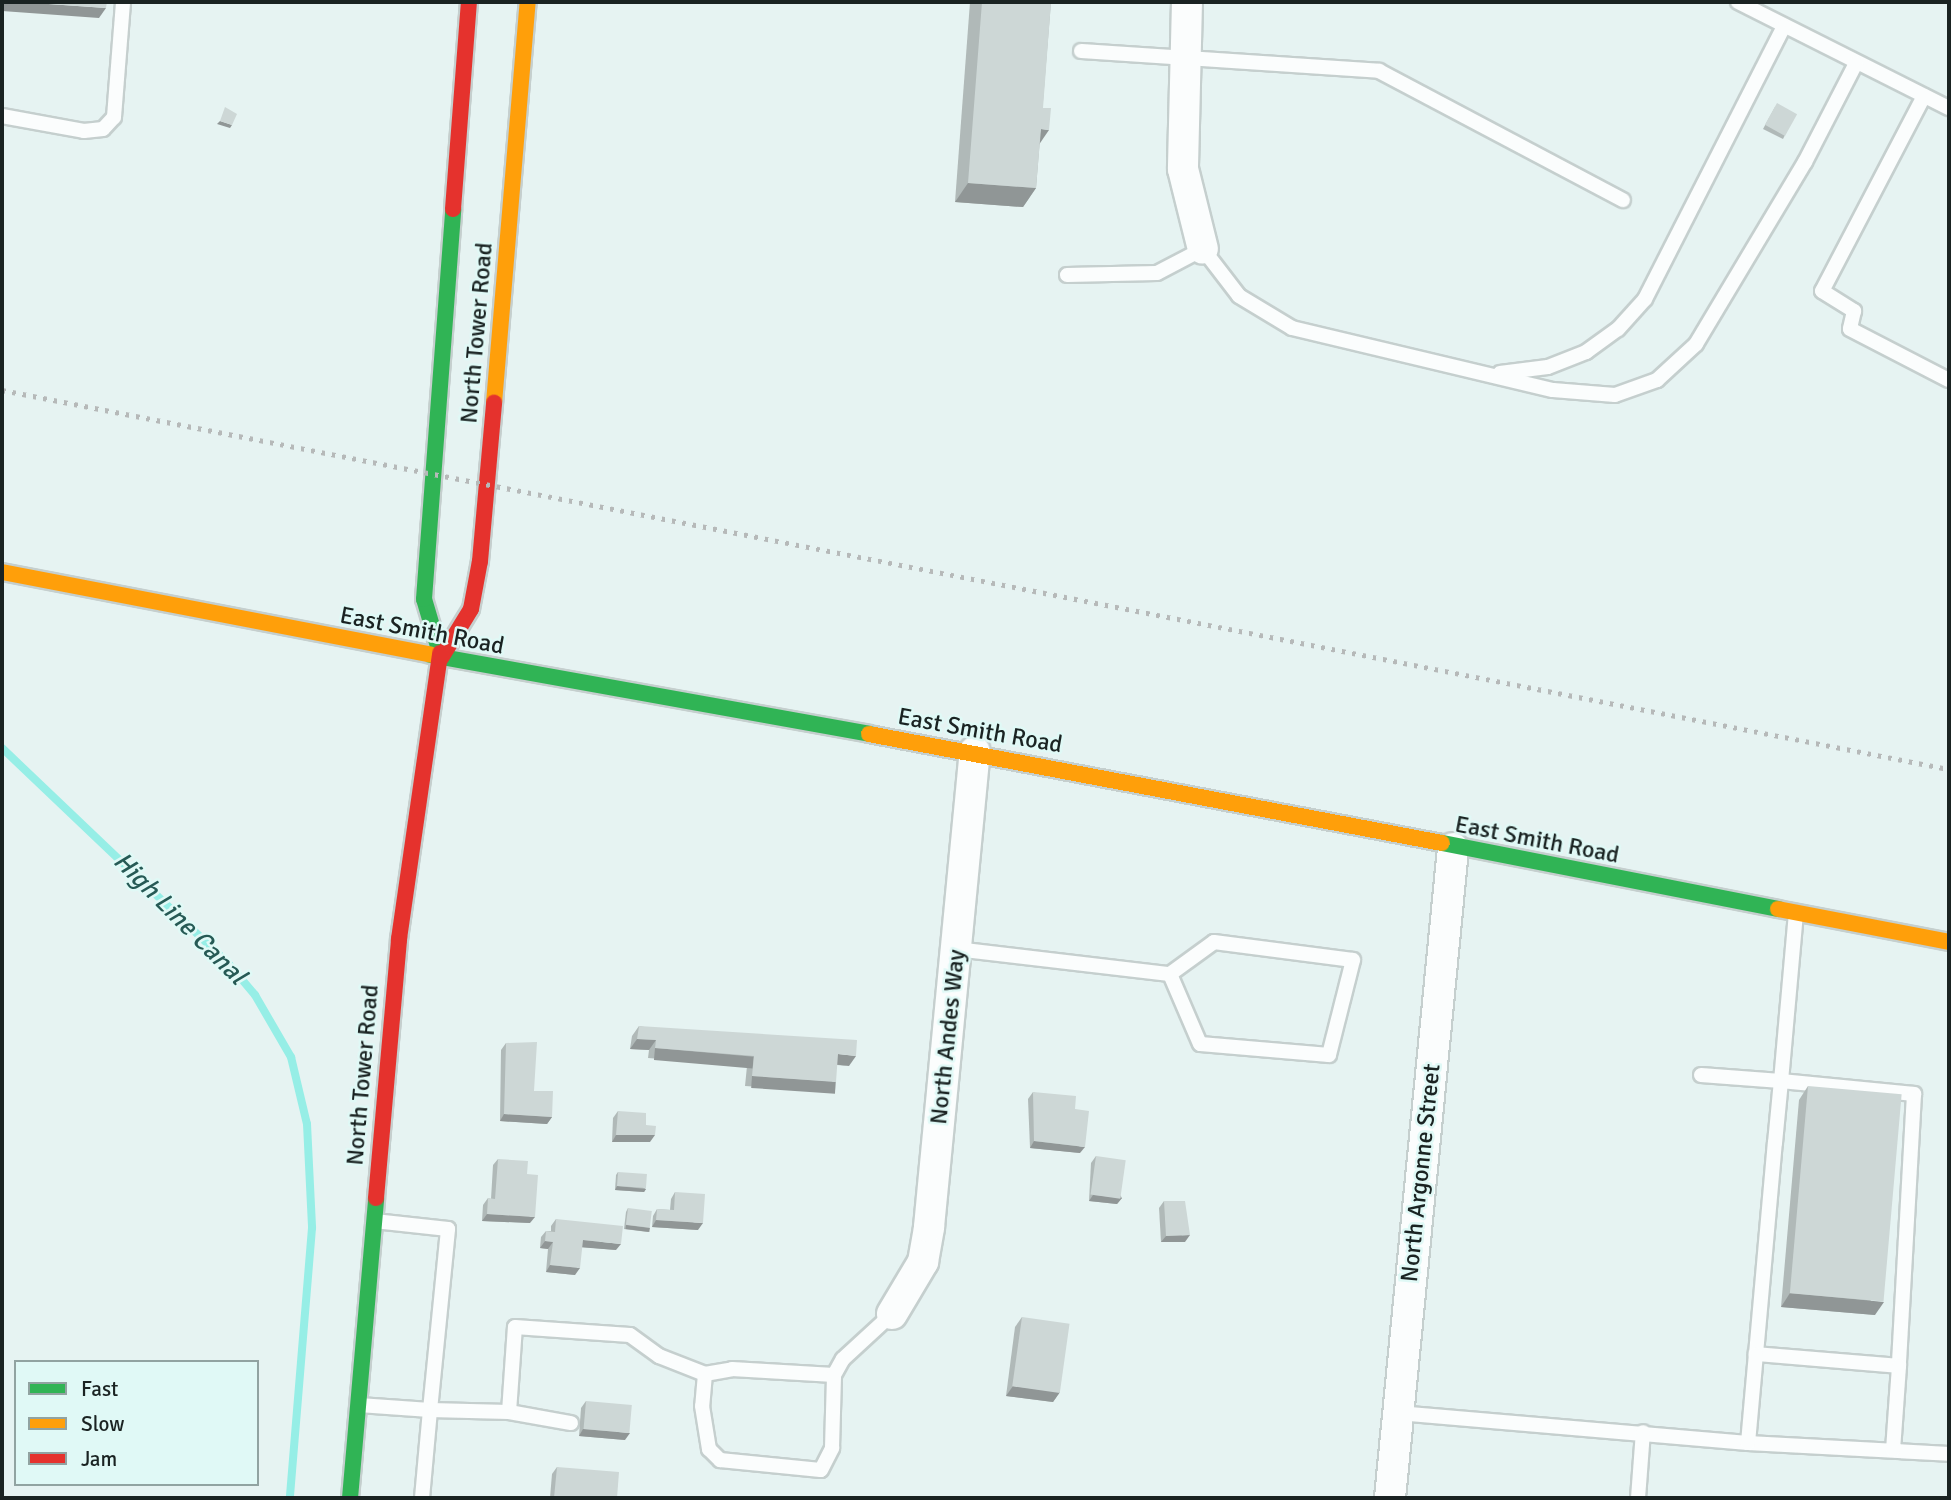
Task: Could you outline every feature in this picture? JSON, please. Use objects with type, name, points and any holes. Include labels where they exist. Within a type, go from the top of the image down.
[{"type":"main road","name":"North Tower Road","points":[[441,658],[424,599],[425,566],[469,2]]},
{"type":"main road","name":"North Tower Road","points":[[350,1498],[399,939],[441,658],[471,610],[480,561],[528,2]]},
{"type":"main road","name":"East Smith Road","points":[[2,572],[694,706],[975,751],[1453,848],[1949,942]]},
{"type":"street","points":[[1187,2],[1183,169],[1203,249]]},
{"type":"street","name":"North Andes Way","points":[[892,1314],[923,1262],[929,1227],[975,751]]},
{"type":"street","name":"North Argonne Street","points":[[1390,1498],[1453,848]]},
{"type":"lane","points":[[2,116],[84,131],[103,129],[114,117],[123,2]]},
{"type":"lane","points":[[1738,2],[1949,108]]},
{"type":"lane","points":[[1491,374],[1548,367],[1586,352],[1618,329],[1644,299],[1784,26]]},
{"type":"lane","points":[[1081,51],[1379,71],[1623,200]]},
{"type":"lane","points":[[1067,275],[1157,274],[1203,249],[1239,296],[1292,328],[1383,353],[1491,374],[1553,390],[1615,395],[1657,380],[1696,344],[1805,162],[1856,62]]},
{"type":"lane","points":[[1924,96],[1822,291],[1854,311],[1850,329],[1949,380]]},
{"type":"lane","points":[[1748,1443],[1797,913]]},
{"type":"lane","points":[[956,949],[1170,974],[1214,942],[1353,960],[1329,1055],[1200,1044],[1170,974]]},
{"type":"lane","points":[[1701,1074],[1914,1094],[1894,1450]]},
{"type":"lane","points":[[373,1221],[448,1229],[422,1498]]},
{"type":"lane","points":[[705,1374],[702,1406],[709,1449],[720,1460],[821,1470],[832,1448],[834,1375],[844,1359],[892,1314]]},
{"type":"lane","points":[[509,1412],[515,1327],[630,1335],[659,1356],[705,1374],[732,1369],[834,1375]]},
{"type":"lane","points":[[1755,1354],[1899,1366]]},
{"type":"lane","points":[[358,1405],[509,1412],[571,1423]]},
{"type":"lane","points":[[1398,1413],[1748,1443],[1949,1454]]},
{"type":"lane","points":[[1637,1498],[1643,1432]]},
{"type":"building","points":[[20,2],[107,2],[106,8]]},
{"type":"building","points":[[982,2],[1051,2],[1043,108],[1051,108],[1049,130],[1041,129],[1036,188],[968,183]]},
{"type":"building","points":[[1777,103],[1797,114],[1785,136],[1765,125]]},
{"type":"building","points":[[225,107],[237,114],[232,125],[220,121]]},
{"type":"building","points":[[639,1026],[857,1040],[856,1056],[838,1054],[836,1082],[752,1076],[754,1056],[655,1048],[656,1040],[637,1039]]},
{"type":"building","points":[[537,1042],[534,1091],[553,1091],[552,1117],[504,1114],[506,1043]]},
{"type":"building","points":[[1808,1086],[1902,1094],[1884,1301],[1790,1293]]},
{"type":"building","points":[[1033,1092],[1076,1096],[1075,1109],[1089,1111],[1085,1147],[1034,1141]]},
{"type":"building","points":[[618,1111],[646,1113],[646,1125],[656,1126],[655,1135],[616,1135]]},
{"type":"building","points":[[1096,1156],[1126,1160],[1120,1199],[1091,1195]]},
{"type":"building","points":[[498,1159],[528,1161],[527,1174],[538,1175],[535,1217],[487,1214],[488,1198],[495,1199]]},
{"type":"building","points":[[618,1172],[647,1174],[646,1188],[617,1186]]},
{"type":"building","points":[[675,1192],[705,1194],[703,1223],[656,1220],[657,1209],[674,1210]]},
{"type":"building","points":[[1164,1201],[1185,1201],[1190,1235],[1166,1236]]},
{"type":"building","points":[[628,1208],[652,1211],[650,1228],[626,1225]]},
{"type":"building","points":[[556,1219],[623,1226],[621,1244],[583,1240],[580,1268],[550,1265],[553,1242],[545,1241],[546,1231],[555,1232]]},
{"type":"building","points":[[1022,1317],[1070,1324],[1060,1393],[1012,1386]]},
{"type":"building","points":[[586,1401],[632,1405],[629,1433],[584,1429]]},
{"type":"building","points":[[557,1467],[619,1472],[617,1498],[554,1498]]},
{"type":"waterway","name":"High Line Canal","points":[[2,748],[228,963],[255,995],[291,1057],[307,1124],[312,1228],[290,1498]]},
{"type":"railway","points":[[2,390],[1949,769]]},
{"type":"traffic: fast","points":[[440,653],[424,599],[453,209]]},
{"type":"traffic: fast","points":[[431,655],[869,734]]},
{"type":"traffic: fast","points":[[1442,843],[1778,909]]},
{"type":"traffic: fast","points":[[350,1498],[376,1198]]},
{"type":"traffic: slow","points":[[494,403],[528,2]]},
{"type":"traffic: slow","points":[[2,572],[431,655]]},
{"type":"traffic: slow","points":[[869,734],[1442,843]]},
{"type":"traffic: slow","points":[[1778,909],[1949,942]]},
{"type":"traffic: jam","points":[[453,209],[469,2]]},
{"type":"traffic: jam","points":[[441,658],[471,609],[480,561],[494,403]]},
{"type":"traffic: jam","points":[[376,1198],[399,939],[440,653]]}]
